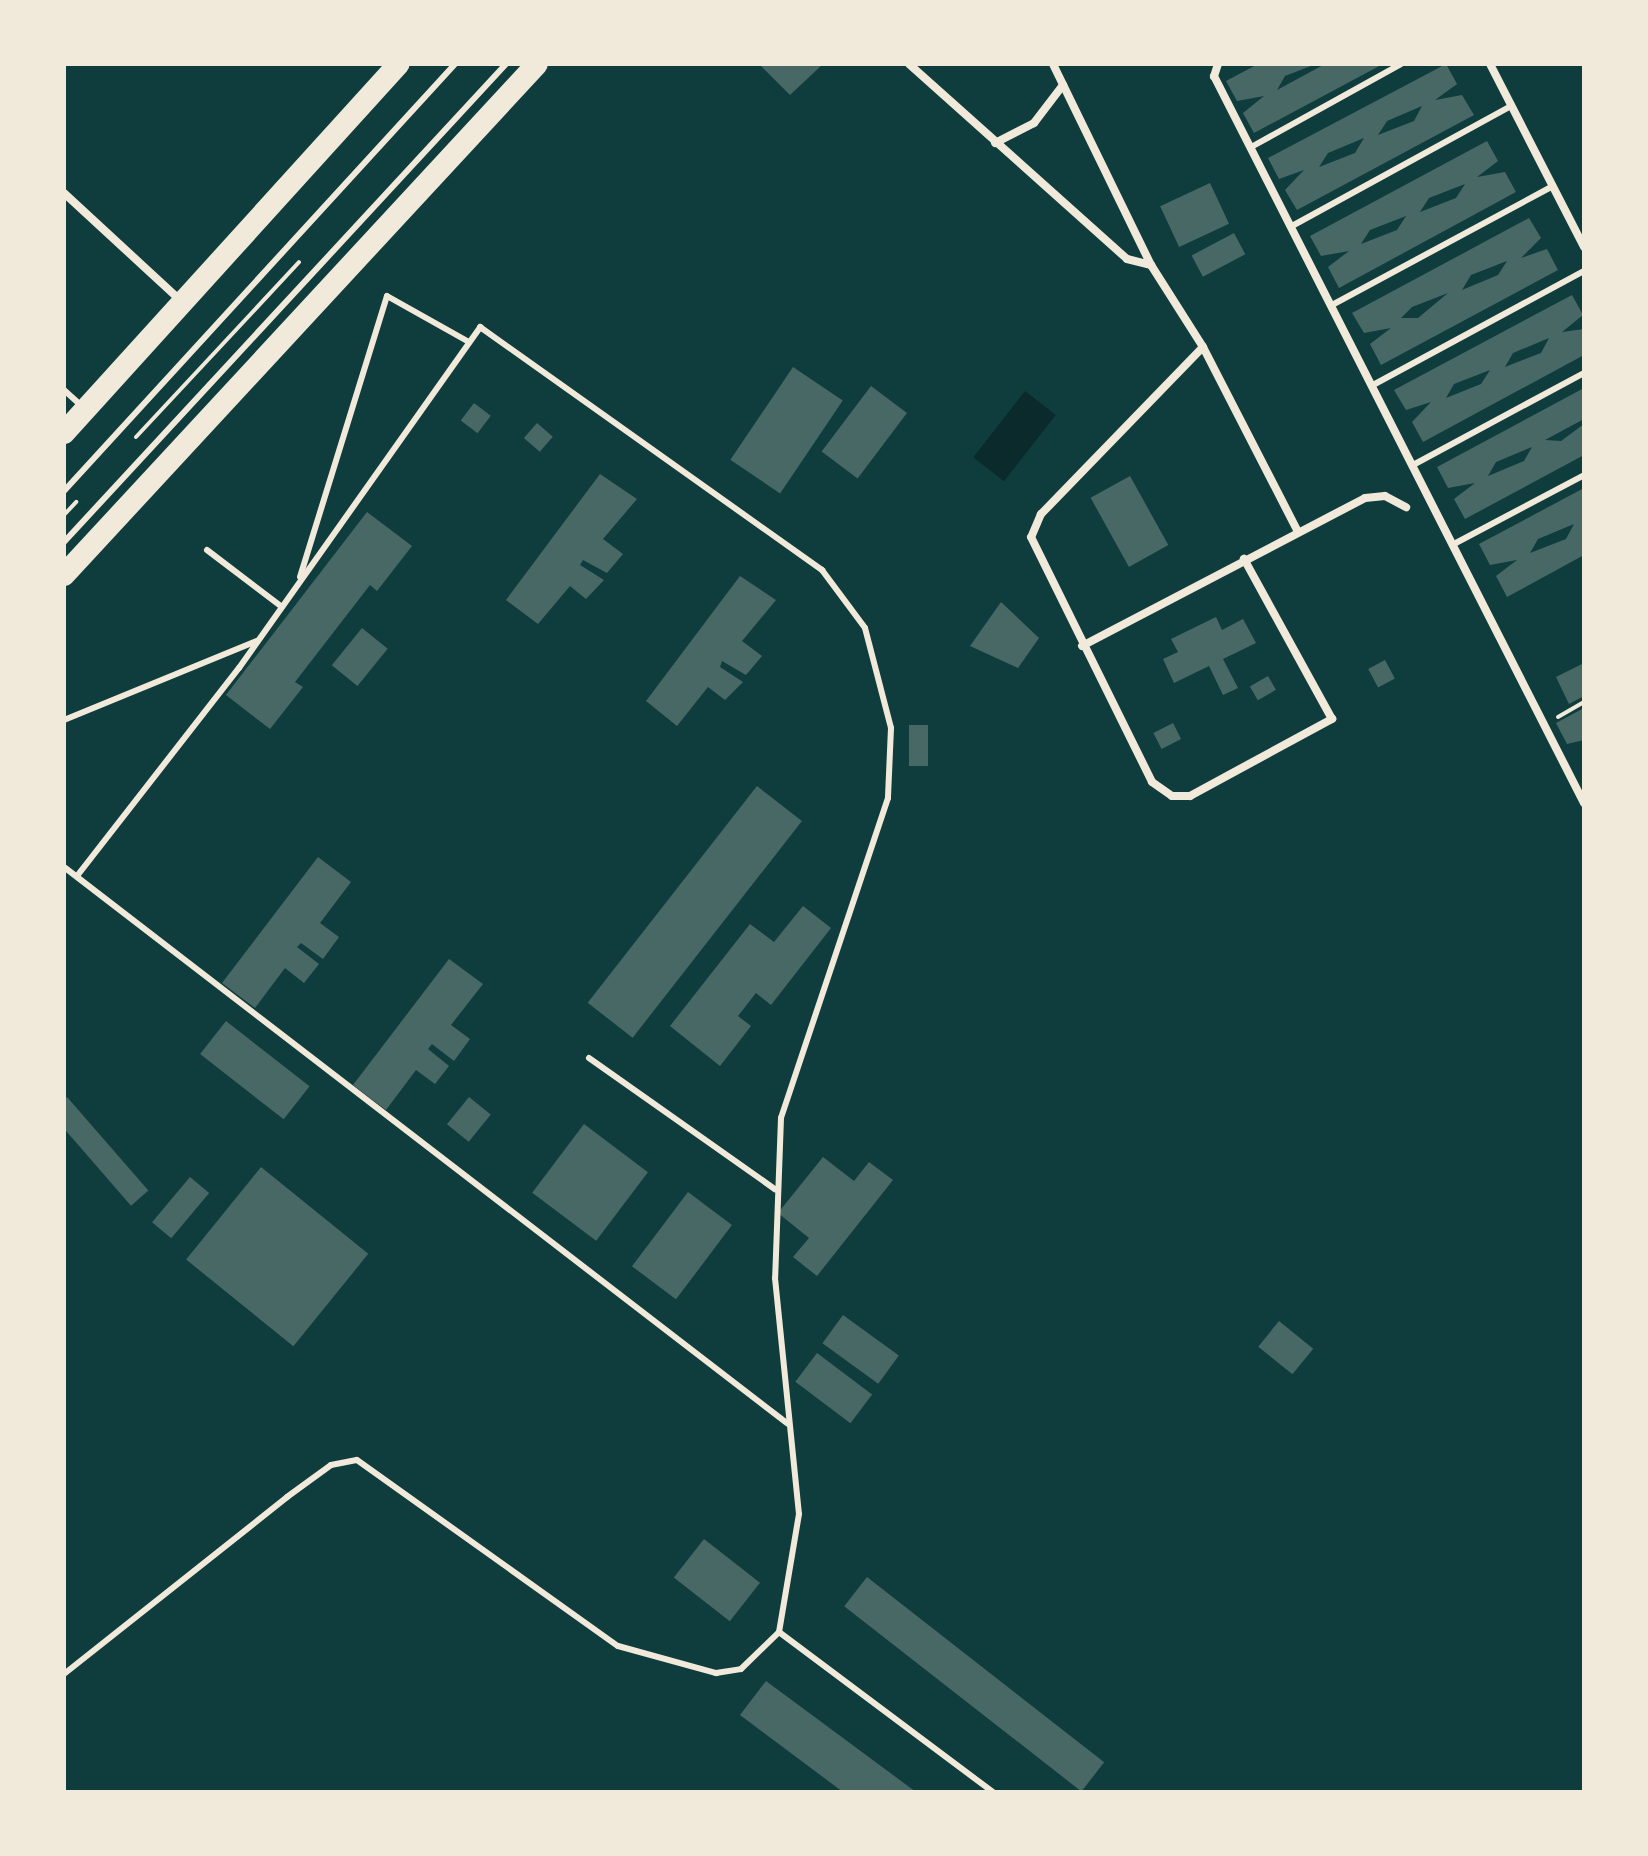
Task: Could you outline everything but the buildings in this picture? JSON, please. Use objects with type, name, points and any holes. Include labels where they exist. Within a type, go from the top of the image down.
[{"type":"highway","points":[[64,433],[399,64]]},
{"type":"highway","points":[[64,575],[537,64]]},
{"type":"street","points":[[909,64],[1127,259],[1151,265]]},
{"type":"street","points":[[1053,64],[1151,265],[1203,347],[1298,532]]},
{"type":"street","points":[[1218,64],[1214,76],[1253,146],[1584,803]]},
{"type":"street","points":[[1490,64],[1584,247]]},
{"type":"street","points":[[995,143],[1034,123],[1063,85]]},
{"type":"street","points":[[64,193],[184,303]]},
{"type":"street","points":[[1203,347],[1181,363],[1033,529],[1035,554],[1152,782],[1172,796],[1190,796],[1332,719],[1244,559]]},
{"type":"street","points":[[1082,646],[1365,498],[1385,496],[1406,507]]},
{"type":"lane","points":[[375,91],[382,64]]},
{"type":"lane","points":[[64,491],[455,64]]},
{"type":"lane","points":[[64,542],[506,64]]},
{"type":"lane","points":[[1253,146],[1401,64]]},
{"type":"lane","points":[[1292,226],[1511,106]]},
{"type":"lane","points":[[1332,305],[1553,186]]},
{"type":"lane","points":[[1373,385],[1584,271]]},
{"type":"lane","points":[[298,584],[387,296],[469,342]]},
{"type":"lane","points":[[64,1674],[287,1497],[331,1465],[357,1460],[618,1646],[716,1673],[741,1669],[779,1632],[799,1514],[788,1424],[775,1189],[781,1118],[888,798],[891,728],[882,674],[865,628],[822,570],[480,327],[259,640],[77,876]]},
{"type":"lane","points":[[1413,465],[1584,373]]},
{"type":"lane","points":[[64,390],[86,410]]},
{"type":"lane","points":[[1452,545],[1584,475]]},
{"type":"lane","points":[[207,550],[282,607]]},
{"type":"lane","points":[[64,720],[259,640]]},
{"type":"lane","points":[[64,867],[788,1424]]},
{"type":"lane","points":[[589,1058],[775,1189]]},
{"type":"lane","points":[[779,1632],[993,1792]]},
{"type":"path","points":[[129,446],[311,249]]},
{"type":"path","points":[[64,515],[86,492]]},
{"type":"path","points":[[1543,725],[1584,702]]},
{"type":"water","points":[[1025,391],[1056,415],[1004,481],[973,457]]}]
